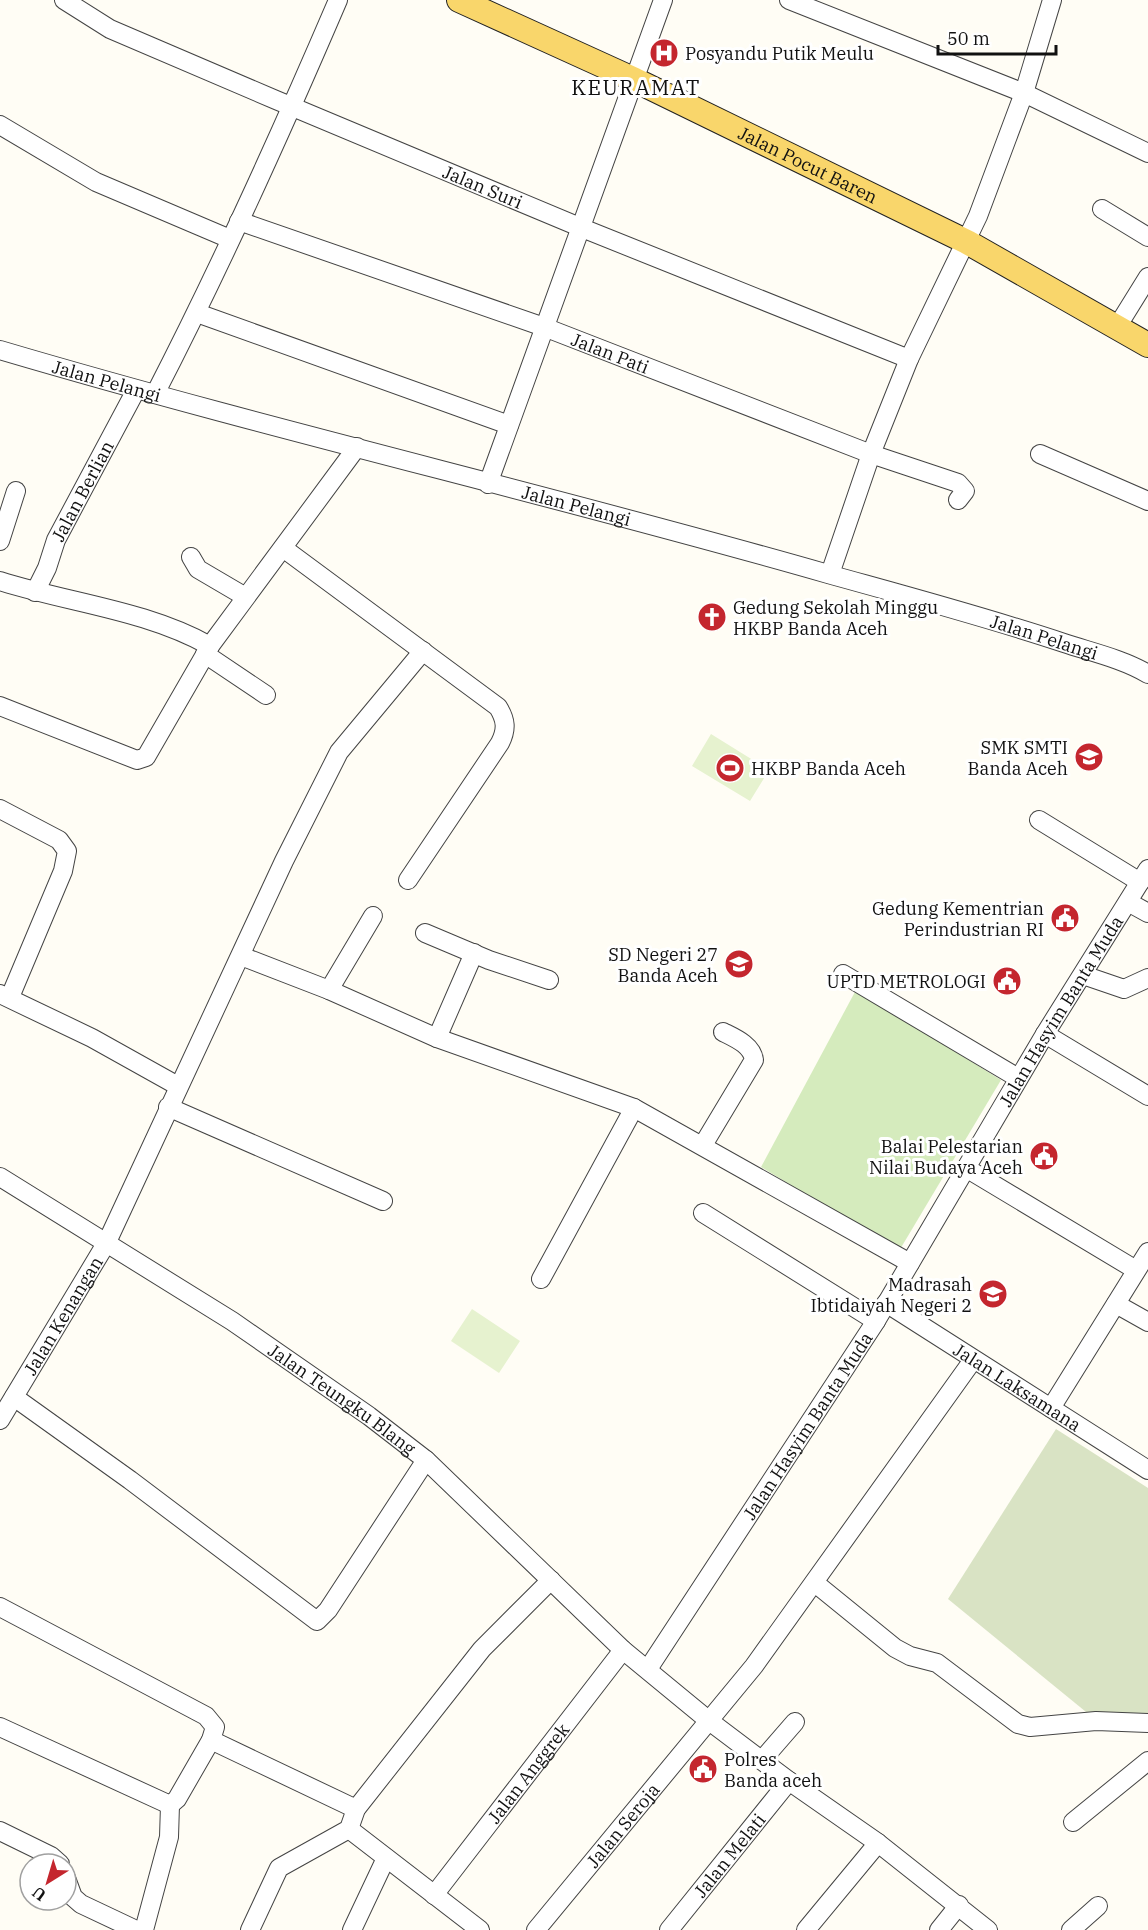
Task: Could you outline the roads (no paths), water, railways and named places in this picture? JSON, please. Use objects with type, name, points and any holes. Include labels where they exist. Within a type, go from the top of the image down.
[{"type":"main road","name":"Jalan Pocut Baren","points":[[459,0],[635,80],[967,242],[1148,345]]},
{"type":"street","name":"Jalan Suri","points":[[64,0],[110,29],[582,228],[909,359]]},
{"type":"street","points":[[154,394],[197,313],[293,105],[338,0]]},
{"type":"street","points":[[488,484],[663,0]]},
{"type":"street","points":[[789,0],[1024,93],[1148,153]]},
{"type":"street","points":[[830,574],[871,454],[909,359],[967,242],[1024,93],[1052,0]]},
{"type":"street","points":[[0,125],[96,182],[230,239]]},
{"type":"street","points":[[1102,209],[1148,237]]},
{"type":"street","name":"Jalan Pati","points":[[239,221],[544,327],[871,454],[958,483],[964,491],[958,500]]},
{"type":"street","points":[[1116,327],[1148,277]]},
{"type":"street","points":[[197,313],[509,425]]},
{"type":"street","name":"Jalan Pelangi","points":[[0,350],[136,390],[357,447],[488,484],[694,535],[986,617],[1110,658],[1148,674]]},
{"type":"street","name":"Jalan Berlian","points":[[35,592],[47,568],[56,540],[136,390]]},
{"type":"street","points":[[0,706],[137,760],[146,757],[207,650],[244,596],[283,549],[357,447]]},
{"type":"street","points":[[1040,454],[1148,501]]},
{"type":"street","points":[[0,541],[16,491]]},
{"type":"street","points":[[283,549],[498,707],[504,718],[506,731],[408,880]]},
{"type":"street","points":[[191,557],[198,569],[244,596]]},
{"type":"street","points":[[0,581],[35,592],[77,600],[182,631],[266,695]]},
{"type":"street","name":"Jalan Kenangan","points":[[0,1420],[107,1242],[284,861],[339,752],[423,651]]},
{"type":"street","points":[[0,809],[59,840],[67,850],[63,870],[5,995],[178,1086]]},
{"type":"street","points":[[1039,820],[1144,876]]},
{"type":"street","name":"Jalan Hasyim Banta Muda","points":[[648,1669],[876,1321],[1018,1078],[1144,876]]},
{"type":"street","points":[[1128,902],[1148,913]]},
{"type":"street","points":[[329,990],[373,916]]},
{"type":"street","points":[[425,933],[549,980]]},
{"type":"street","points":[[437,1038],[474,953]]},
{"type":"street","points":[[241,956],[329,990],[437,1038],[634,1108],[910,1263]]},
{"type":"street","points":[[843,974],[1018,1078]]},
{"type":"street","points":[[1083,975],[1124,989],[1148,978]]},
{"type":"street","points":[[703,1145],[754,1059],[742,1042],[723,1032]]},
{"type":"street","points":[[1045,1034],[1148,1096]]},
{"type":"street","points":[[168,1107],[383,1201]]},
{"type":"street","points":[[541,1279],[634,1108]]},
{"type":"street","points":[[966,1168],[1136,1270]]},
{"type":"street","name":"Jalan Teungku Blang","points":[[1,1180],[107,1242],[232,1321],[369,1416],[426,1460],[623,1650],[708,1720],[789,1781],[878,1843],[988,1930]]},
{"type":"street","points":[[703,1213],[876,1321]]},
{"type":"street","points":[[1051,1408],[1148,1252]]},
{"type":"street","name":"Jalan Laksamana","points":[[886,1303],[1148,1470]]},
{"type":"street","points":[[1116,1304],[1148,1322]]},
{"type":"street","name":"Jalan Seroja","points":[[536,1930],[753,1666],[973,1360]]},
{"type":"street","points":[[14,1396],[317,1621],[328,1610],[426,1460]]},
{"type":"street","points":[[250,1930],[279,1868],[349,1829],[356,1809],[482,1649],[551,1580]]},
{"type":"street","points":[[815,1582],[895,1648],[910,1656],[937,1663],[1018,1724],[1030,1727],[1096,1722],[1148,1723]]},
{"type":"street","points":[[0,1607],[206,1716],[215,1727],[177,1799],[170,1805],[169,1837],[165,1858],[144,1930]]},
{"type":"street","name":"Jalan Anggrek","points":[[434,1895],[623,1650]]},
{"type":"street","points":[[762,1760],[795,1722]]},
{"type":"street","points":[[0,1727],[170,1805]]},
{"type":"street","points":[[210,1740],[356,1809]]},
{"type":"street","points":[[1073,1822],[1148,1761]]},
{"type":"street","name":"Jalan Melati","points":[[669,1930],[789,1781]]},
{"type":"street","points":[[349,1829],[434,1895],[458,1923],[480,1930]]},
{"type":"street","points":[[0,1831],[43,1852]]},
{"type":"street","points":[[806,1930],[878,1843]]},
{"type":"street","points":[[352,1930],[386,1858]]},
{"type":"street","points":[[78,1901],[136,1930]]},
{"type":"street","points":[[939,1930],[959,1905]]},
{"type":"street","points":[[1071,1930],[1098,1906]]},
{"type":"place","name":"Posyandu Putik Meulu","points":[[664,53]]},
{"type":"place","name":"Gedung Sekolah Minggu HKBP Banda Aceh","points":[[712,617]]},
{"type":"place","name":"SMK SMTI Banda Aceh","points":[[1089,757]]},
{"type":"place","name":"HKBP Banda Aceh","points":[[730,768]]},
{"type":"place","name":"Gedung Kementrian Perindustrian RI","points":[[1065,918]]},
{"type":"place","name":"SD Negeri 27 Banda Aceh","points":[[739,964]]},
{"type":"place","name":"UPTD METROLOGI","points":[[1007,981]]},
{"type":"place","name":"Balai Pelestarian Nilai Budaya Aceh","points":[[1044,1156]]},
{"type":"place","name":"Madrasah Ibtidaiyah Negeri 2","points":[[993,1294]]},
{"type":"place","name":"Polres Banda aceh","points":[[703,1769]]},
{"type":"district","name":"KEURAMAT","points":[[636,87]]}]
